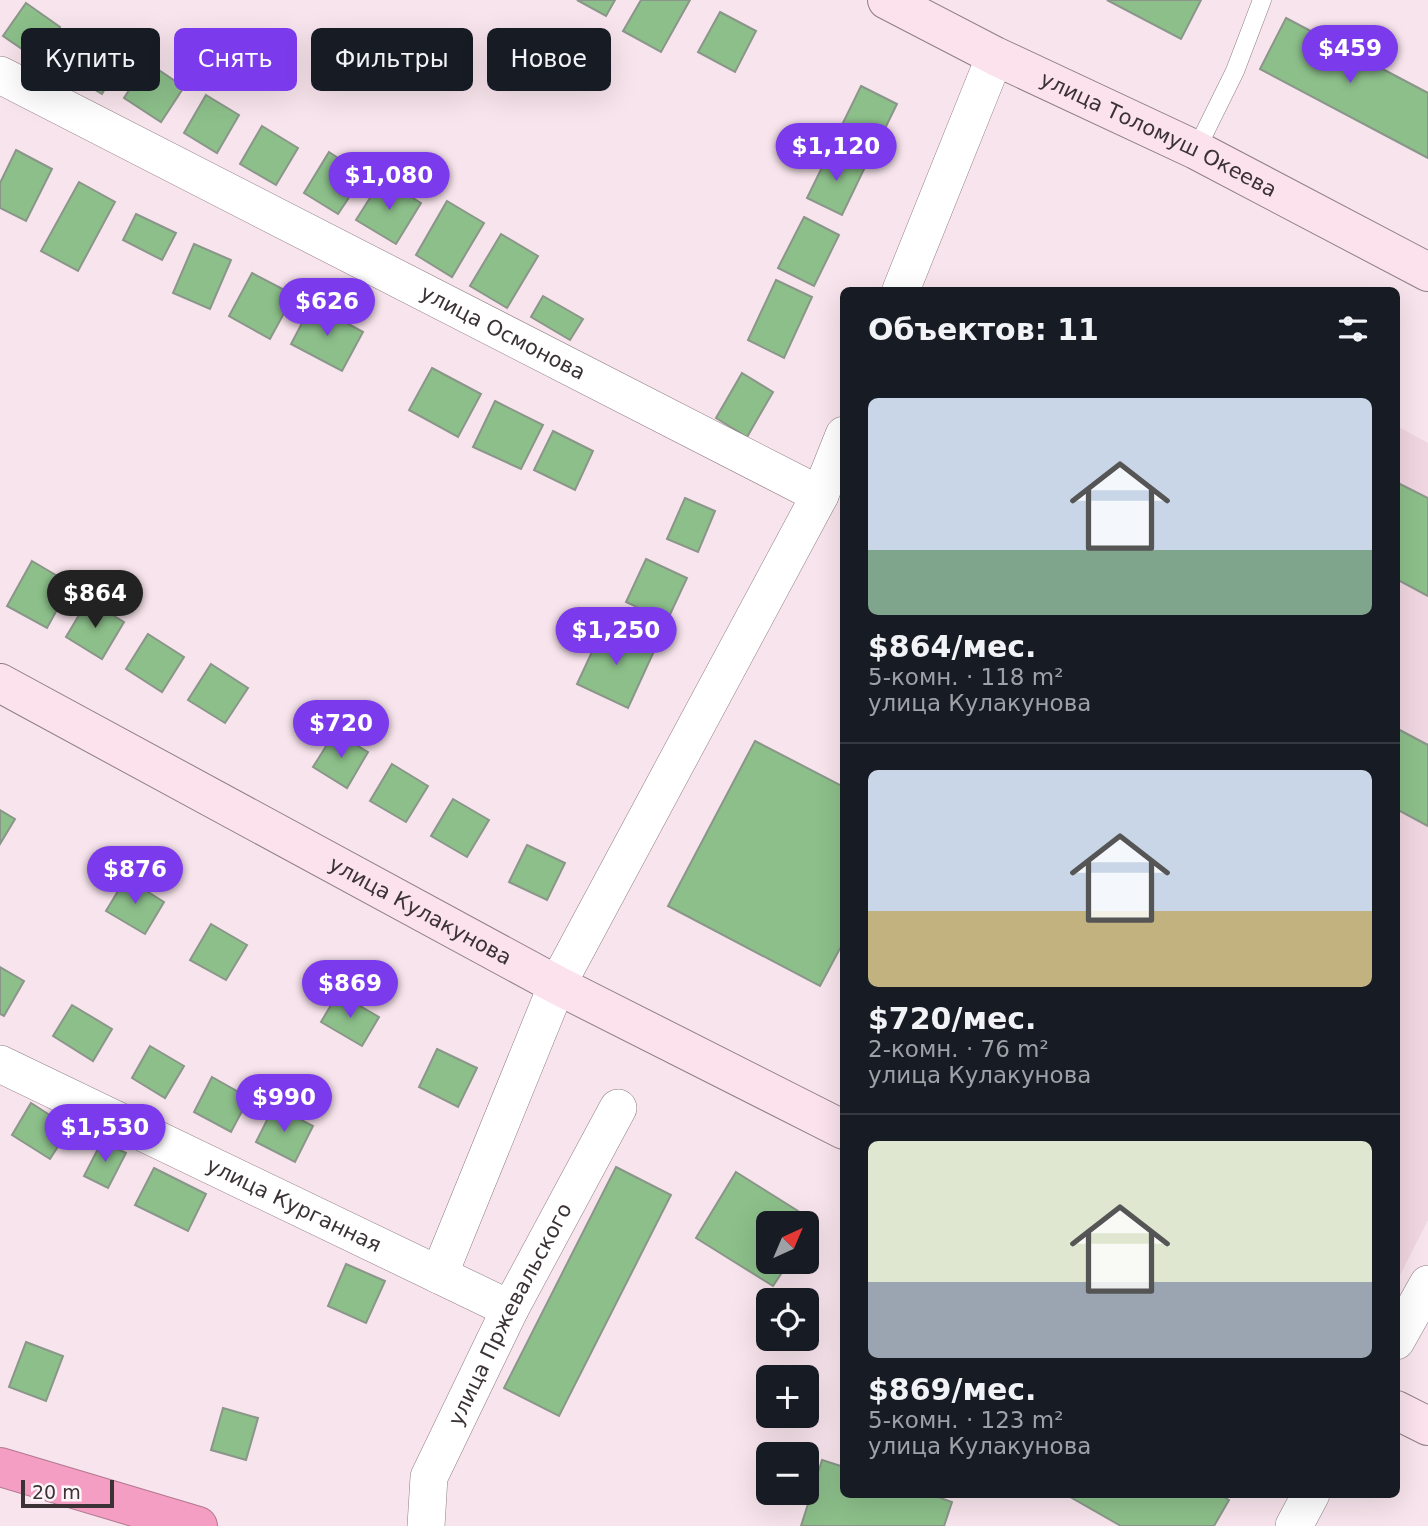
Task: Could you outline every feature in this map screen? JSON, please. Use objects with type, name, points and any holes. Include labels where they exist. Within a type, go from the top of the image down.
[{"type":"highway","points":[[0,1467],[198,1526]]},
{"type":"street","name":"улица Толомуш Океева","points":[[887,0],[995,56],[1196,150],[1428,272]]},
{"type":"street","points":[[902,287],[995,56]]},
{"type":"street","name":"улица Осмонова","points":[[0,75],[820,495]]},
{"type":"street","points":[[439,1275],[557,985],[820,495],[840,445]]},
{"type":"street","name":"улица Кулакунова","points":[[0,683],[557,985],[840,1128]]},
{"type":"street","name":"улица Курганная","points":[[0,1064],[510,1309]]},
{"type":"street","name":"улица Пржевальского","points":[[426,1526],[429,1477],[510,1309],[618,1108]]},
{"type":"street","points":[[1400,1334],[1428,1284]]},
{"type":"street","points":[[1400,1412],[1428,1426]]},
{"type":"street","points":[[1294,1526],[1309,1498]]},
{"type":"lane","points":[[1196,150],[1235,71],[1262,0]]},
{"type":"shaded area","points":[[1400,428],[1428,443],[1428,1220],[1400,1275]]},
{"type":"building","points":[[577,0],[615,0],[606,16]]},
{"type":"building","points":[[641,0],[690,0],[661,52],[623,31]]},
{"type":"building","points":[[1107,0],[1201,0],[1181,39]]},
{"type":"building","points":[[26,3],[60,27],[21,28],[21,48],[3,36]]},
{"type":"building","points":[[720,12],[756,31],[735,72],[698,52]]},
{"type":"building","points":[[1286,18],[1428,93],[1428,158],[1260,69]]},
{"type":"building","points":[[160,71],[174,80],[174,91],[181,91],[161,122],[124,98],[128,91],[160,91]]},
{"type":"building","points":[[861,86],[897,104],[874,151],[838,133]]},
{"type":"building","points":[[206,95],[239,115],[217,153],[184,133]]},
{"type":"building","points":[[262,126],[298,148],[276,185],[240,164]]},
{"type":"building","points":[[16,150],[52,169],[26,221],[0,208],[0,183]]},
{"type":"building","points":[[830,151],[865,167],[842,215],[807,198]]},
{"type":"building","points":[[329,152],[364,175],[338,214],[304,193]]},
{"type":"building","points":[[382,179],[421,203],[396,244],[356,220]]},
{"type":"building","points":[[79,182],[115,202],[78,271],[41,251]]},
{"type":"building","points":[[447,201],[484,223],[452,277],[416,255]]},
{"type":"building","points":[[136,214],[176,233],[162,260],[123,240]]},
{"type":"building","points":[[804,217],[839,235],[814,286],[778,268]]},
{"type":"building","points":[[501,234],[538,256],[507,308],[470,286]]},
{"type":"building","points":[[194,244],[231,260],[210,309],[173,293]]},
{"type":"building","points":[[252,273],[294,295],[270,339],[229,316]]},
{"type":"building","points":[[776,280],[812,297],[784,358],[748,340]]},
{"type":"building","points":[[543,296],[583,319],[570,340],[531,317]]},
{"type":"building","points":[[312,304],[363,332],[342,371],[291,344]]},
{"type":"building","points":[[432,368],[481,394],[458,437],[409,410]]},
{"type":"building","points":[[742,373],[773,392],[747,437],[716,418]]},
{"type":"building","points":[[495,401],[543,425],[521,469],[473,447]]},
{"type":"building","points":[[553,431],[593,451],[575,490],[534,470]]},
{"type":"building","points":[[1400,484],[1428,498],[1428,596],[1400,581]]},
{"type":"building","points":[[685,498],[715,511],[698,552],[667,539]]},
{"type":"building","points":[[646,559],[687,578],[667,621],[626,602]]},
{"type":"building","points":[[32,561],[71,584],[47,628],[7,606]]},
{"type":"building","points":[[88,600],[124,622],[102,659],[66,637]]},
{"type":"building","points":[[604,626],[655,649],[628,708],[577,684]]},
{"type":"building","points":[[148,634],[184,657],[162,692],[126,669]]},
{"type":"building","points":[[211,664],[248,688],[225,723],[188,700]]},
{"type":"building","points":[[1400,730],[1428,745],[1428,826],[1400,811]]},
{"type":"building","points":[[335,732],[368,752],[347,788],[313,767]]},
{"type":"building","points":[[755,741],[840,785],[840,948],[820,986],[668,906]]},
{"type":"building","points":[[392,764],[428,786],[406,822],[370,801]]},
{"type":"building","points":[[453,799],[489,820],[467,857],[431,836]]},
{"type":"building","points":[[0,810],[15,819],[0,844]]},
{"type":"building","points":[[527,845],[565,863],[547,900],[509,882]]},
{"type":"building","points":[[126,878],[164,902],[145,934],[106,911]]},
{"type":"building","points":[[211,924],[247,945],[226,980],[190,960]]},
{"type":"building","points":[[0,967],[24,981],[4,1016],[0,1014]]},
{"type":"building","points":[[338,993],[379,1017],[362,1046],[321,1022]]},
{"type":"building","points":[[72,1005],[112,1029],[93,1061],[53,1036]]},
{"type":"building","points":[[150,1046],[184,1066],[165,1098],[132,1078]]},
{"type":"building","points":[[437,1049],[477,1068],[458,1107],[419,1087]]},
{"type":"building","points":[[212,1077],[249,1098],[231,1132],[194,1112]]},
{"type":"building","points":[[31,1103],[70,1128],[50,1159],[12,1135]]},
{"type":"building","points":[[274,1106],[313,1126],[295,1162],[256,1142]]},
{"type":"building","points":[[102,1141],[126,1153],[108,1188],[84,1176]]},
{"type":"building","points":[[616,1167],[671,1195],[559,1416],[504,1388]]},
{"type":"building","points":[[154,1168],[206,1194],[188,1231],[135,1205]]},
{"type":"building","points":[[736,1172],[798,1211],[756,1211],[756,1274],[781,1274],[773,1286],[696,1238]]},
{"type":"building","points":[[346,1264],[385,1281],[366,1323],[328,1306]]},
{"type":"building","points":[[26,1342],[63,1356],[46,1401],[9,1387]]},
{"type":"building","points":[[223,1408],[258,1418],[246,1460],[211,1450]]},
{"type":"building","points":[[822,1460],[840,1466],[840,1498],[941,1498],[952,1502],[944,1526],[801,1526],[808,1505],[819,1505],[819,1469]]},
{"type":"building","points":[[1072,1498],[1229,1500],[1214,1526],[1121,1526]]}]
